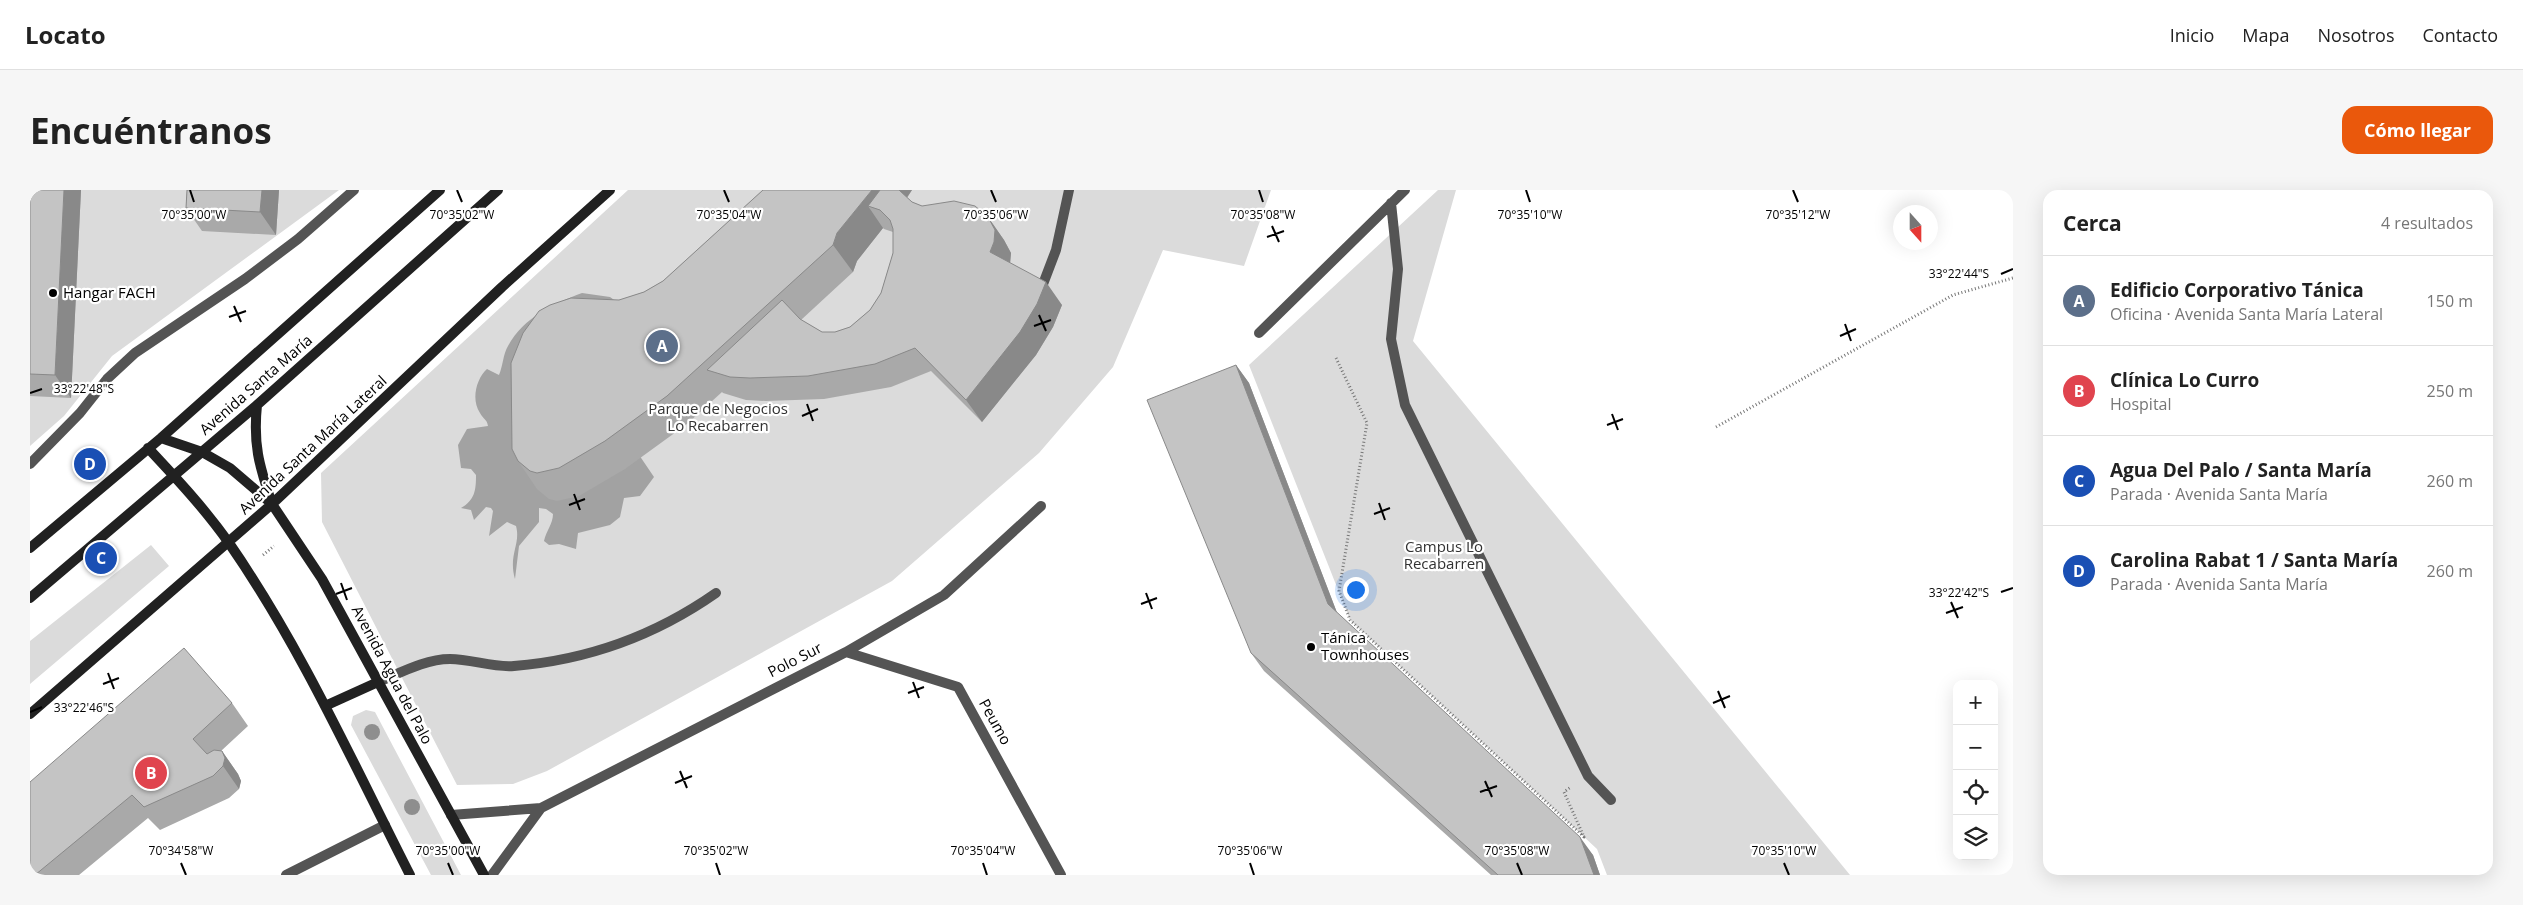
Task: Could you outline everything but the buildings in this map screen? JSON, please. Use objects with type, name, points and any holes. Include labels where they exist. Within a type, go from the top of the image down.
[{"type":"street","points":[[30,464],[80,413],[107,379],[135,353],[245,279],[298,239],[354,190]]},
{"type":"street","name":"Avenida Santa María","points":[[30,548],[161,438],[440,190]]},
{"type":"street","name":"Avenida Santa María","points":[[30,598],[257,405],[498,190]]},
{"type":"street","name":"Avenida Santa María Lateral","points":[[30,714],[229,543],[502,287],[610,190]]},
{"type":"street","points":[[1040,294],[1056,250],[1069,190]]},
{"type":"street","points":[[1259,333],[1405,190]]},
{"type":"street","points":[[1391,203],[1398,269],[1391,339],[1405,404],[1588,776],[1611,800]]},
{"type":"street","points":[[257,405],[255,430],[257,456],[272,504]]},
{"type":"street","name":"Avenida Agua del Palo","points":[[161,438],[202,452],[230,468],[254,486],[272,504],[322,579],[484,875]]},
{"type":"street","points":[[148,448],[174,476],[229,543],[246,570],[325,706],[410,875]]},
{"type":"street","name":"Polo Sur","points":[[451,815],[542,808],[846,652],[944,595],[1041,506]]},
{"type":"street","points":[[325,706],[421,664],[450,659],[512,666],[547,662],[594,652],[626,642],[661,626],[692,610],[716,593]]},
{"type":"street","name":"Peumo","points":[[846,652],[958,687],[1061,875]]},
{"type":"street","name":"Polo Sur","points":[[492,875],[542,808]]},
{"type":"street","points":[[286,875],[385,825]]},
{"type":"path","points":[[1716,427],[1953,295],[2013,278]]},
{"type":"path","points":[[1336,358],[1367,423],[1339,591],[1350,620],[1584,837],[1564,792],[1588,776]]},
{"type":"path","points":[[246,570],[291,531]]},
{"type":"green space","points":[[30,190],[339,190],[112,356],[64,416],[30,446]]},
{"type":"green space","name":"Parque de Negocios Lo Recabarren","points":[[628,190],[1271,190],[1244,266],[1163,250],[1113,367],[1039,453],[892,581],[547,771],[513,784],[457,785],[322,522],[321,473]]},
{"type":"green space","name":"Campus Lo Recabarren","points":[[1438,190],[1456,190],[1413,341],[1850,875],[1607,875],[1597,849],[1350,620],[1249,365]]},
{"type":"green space","points":[[151,545],[169,566],[30,684],[30,641]]},
{"type":"green space","points":[[366,710],[375,712],[461,875],[431,875],[351,725],[353,716]]},
{"type":"shaded area","points":[[582,293],[610,297],[627,309],[633,446],[654,477],[640,496],[624,498],[620,517],[610,525],[578,533],[576,549],[559,544],[549,545],[544,541],[553,514],[546,509],[539,508],[539,522],[519,546],[515,579],[513,563],[517,538],[516,526],[507,522],[489,536],[493,511],[491,508],[486,507],[474,520],[471,510],[461,508],[469,502],[474,494],[476,475],[471,469],[461,468],[458,445],[467,429],[488,426],[477,408],[475,396],[483,373],[487,369],[499,375],[508,346],[522,327],[531,319],[550,307]]},
{"type":"place","name":"Hangar FACH","points":[[53,293]]},
{"type":"place","name":"Edificio Corporativo Tánica","points":[[662,346]]},
{"type":"place","name":"Carolina Rabat 1 / Santa María","points":[[90,464]]},
{"type":"place","name":"Agua Del Palo / Santa María","points":[[101,558]]},
{"type":"place","name":"Tánica Townhouses","points":[[1311,647]]},
{"type":"place","name":"Clínica Lo Curro","points":[[151,773]]}]
